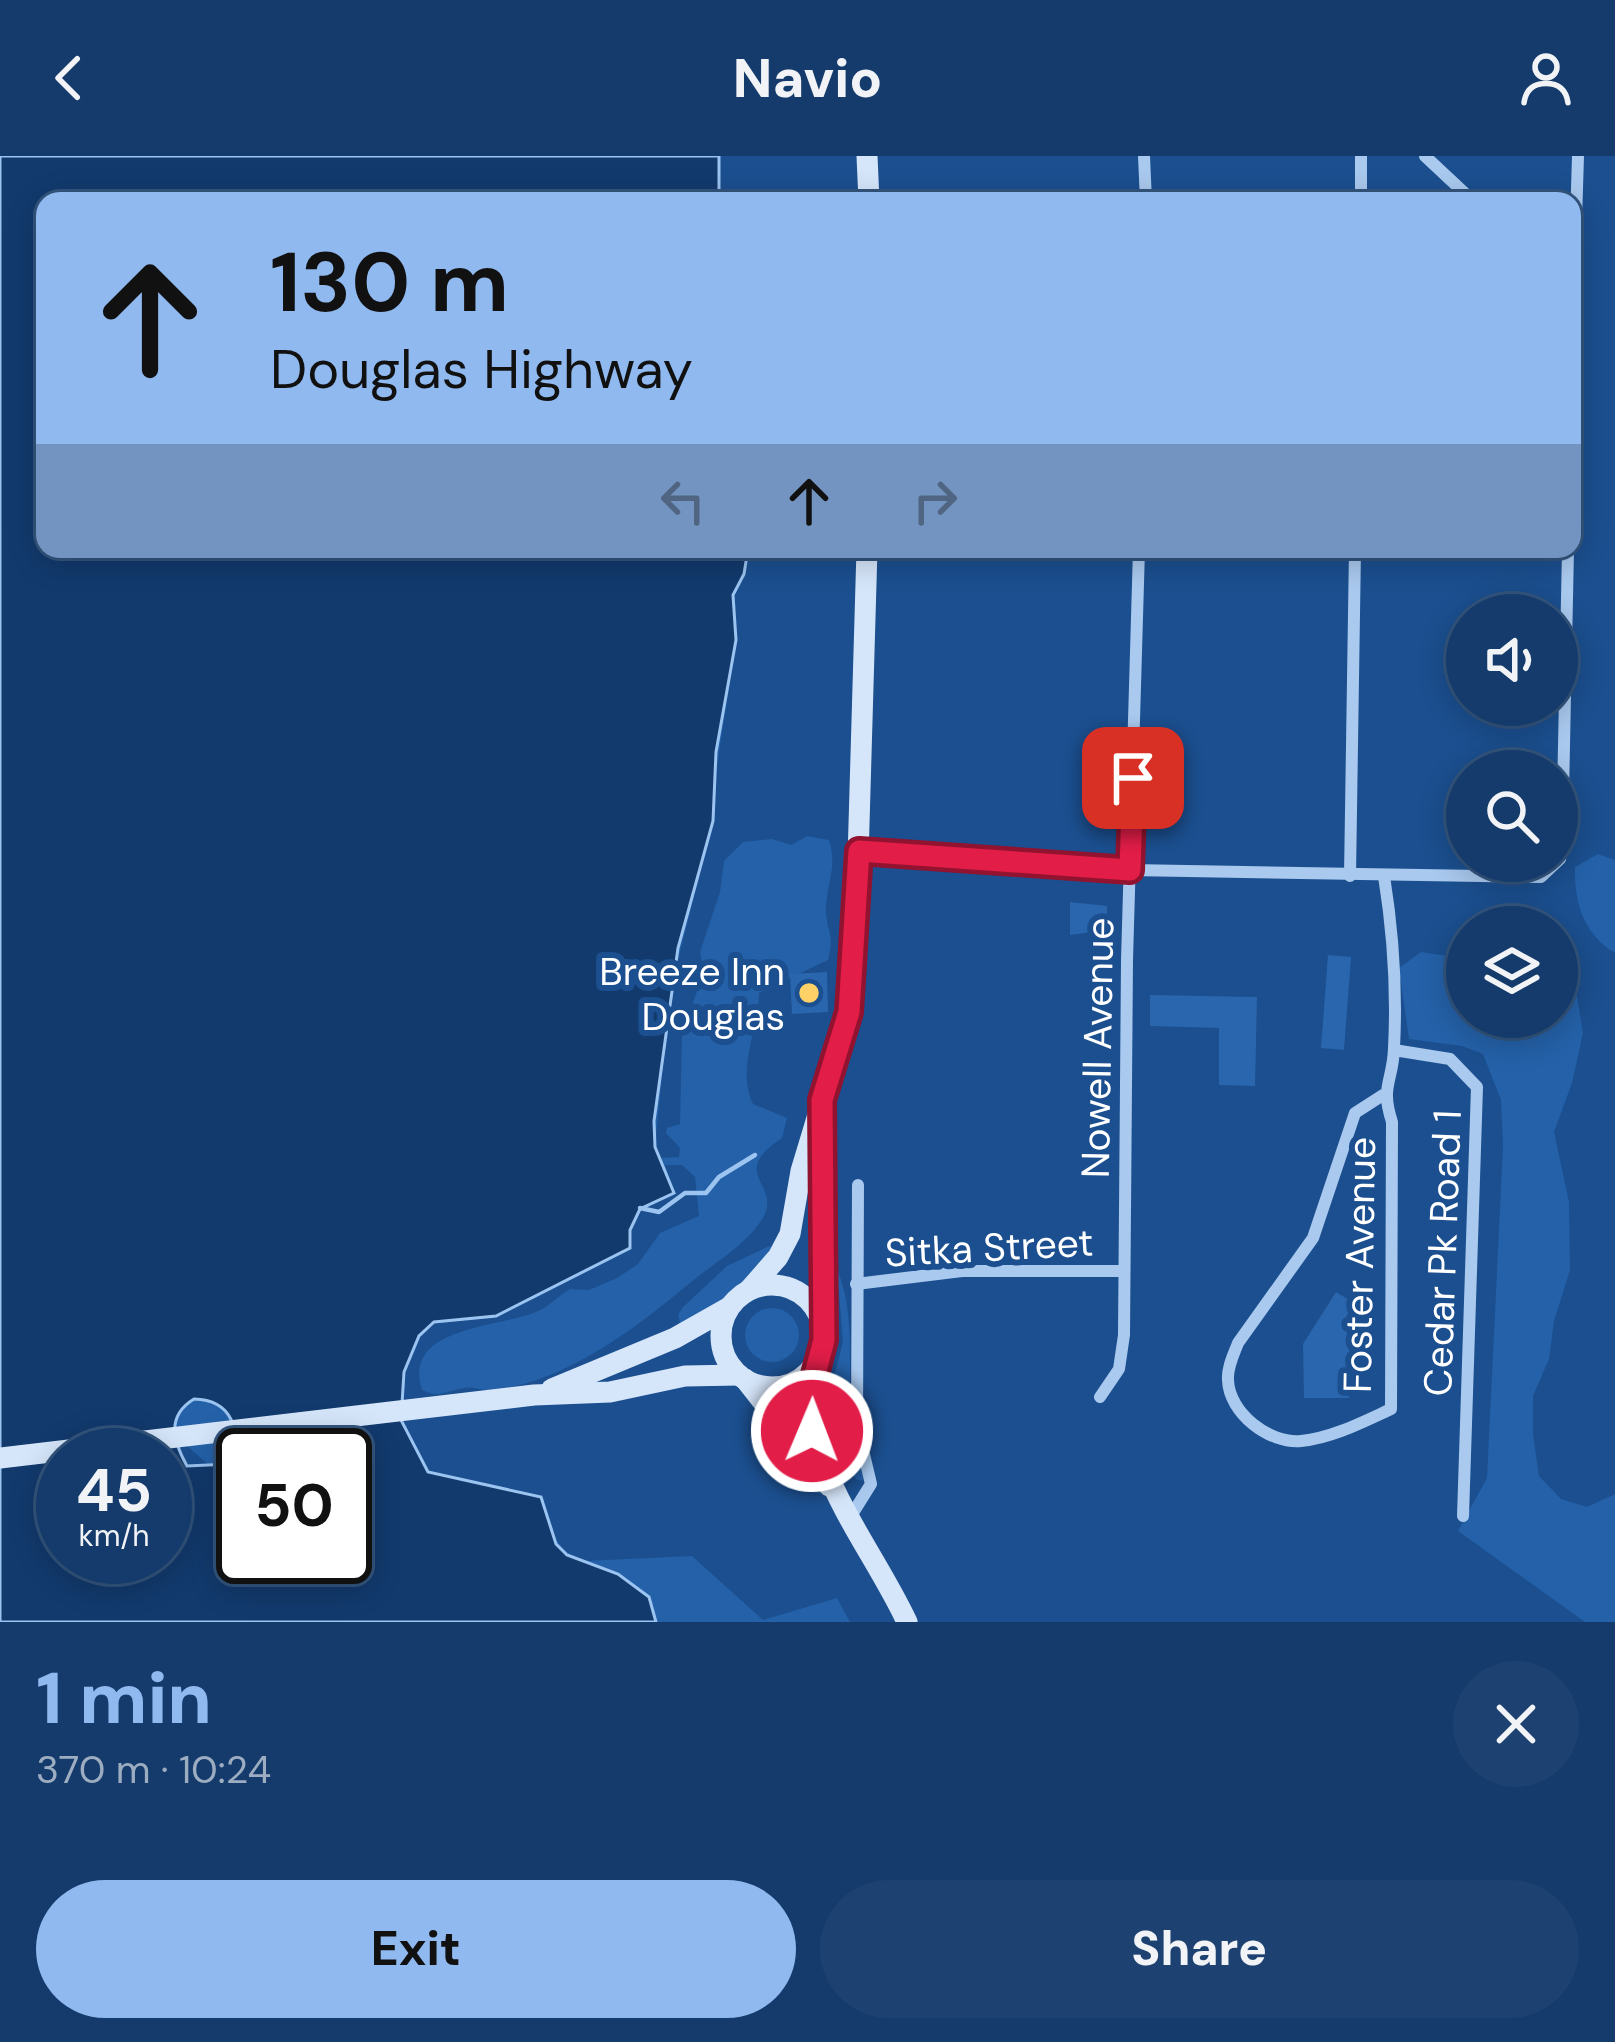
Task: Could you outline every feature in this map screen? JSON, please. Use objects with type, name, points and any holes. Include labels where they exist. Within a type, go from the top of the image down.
[{"type":"main road","points":[[867,156],[869,192]]},
{"type":"main road","points":[[534,1395],[658,1346],[728,1308],[778,1257],[790,1234],[801,1171],[849,1012],[868,558]]},
{"type":"main road","points":[[822,1100],[824,1340],[808,1401],[812,1431],[838,1495],[907,1622]]},
{"type":"main road","points":[[750,1289],[765,1285],[795,1289],[817,1311],[823,1325]]},
{"type":"main road","points":[[728,1308],[720,1336],[723,1351],[806,1462],[838,1495]]},
{"type":"main road","points":[[0,1458],[534,1395],[610,1392],[685,1376],[742,1377],[759,1386],[789,1384],[814,1366]]},
{"type":"street","points":[[1144,156],[1146,192]]},
{"type":"street","points":[[1360,192],[1361,156]]},
{"type":"street","points":[[1425,156],[1463,192]]},
{"type":"street","points":[[1576,192],[1578,156]]},
{"type":"street","name":"Nowell Avenue","points":[[1100,1396],[1119,1369],[1124,1271],[1138,558]]},
{"type":"street","points":[[1350,876],[1355,558]]},
{"type":"street","points":[[859,851],[1130,870],[1529,879],[1553,870],[1562,844],[1568,558]]},
{"type":"street","name":"Foster Avenue","points":[[1383,1095],[1355,1113],[1313,1238],[1238,1343],[1231,1361],[1228,1382],[1238,1406],[1274,1438],[1298,1442],[1327,1436],[1391,1409],[1395,1327],[1392,1121],[1383,1095],[1394,1050],[1393,932],[1384,876]]},
{"type":"street","name":"Cedar Pk Road 1","points":[[1394,1050],[1450,1059],[1477,1087],[1463,1516]]},
{"type":"street","name":"Sitka Street","points":[[851,1516],[871,1484],[856,1425],[858,1185]]},
{"type":"street","name":"Sitka Street","points":[[856,1284],[962,1271],[1124,1271]]},
{"type":"shaded area","points":[[0,156],[719,156],[719,192],[36,192],[36,558],[747,558],[733,595],[736,640],[716,752],[713,821],[678,948],[654,1121],[655,1147],[674,1193],[640,1209],[630,1230],[630,1248],[496,1316],[434,1322],[419,1336],[404,1372],[401,1420],[428,1472],[541,1497],[556,1544],[567,1555],[618,1574],[649,1597],[656,1622],[0,1622]]},
{"type":"shaded area","points":[[733,595],[736,640],[712,799],[713,821],[670,992],[655,1147],[661,1158],[679,1157],[680,1148],[666,1133],[667,1128],[680,1124],[682,1033],[704,972],[700,952],[720,892],[724,861],[743,842],[772,839],[791,845],[807,836],[829,840],[828,960],[759,993],[747,1063],[753,1104],[787,1118],[782,1138],[758,1162],[767,1208],[754,1231],[735,1248],[643,1320],[571,1366],[493,1390],[465,1388],[439,1394],[422,1390],[420,1368],[427,1352],[441,1340],[540,1310],[570,1289],[589,1290],[617,1278],[638,1264],[660,1233],[699,1216],[695,1177],[682,1165],[665,1165],[674,1193],[640,1209],[630,1230],[630,1248],[496,1316],[435,1322],[419,1336],[404,1372],[402,1424],[428,1472],[541,1497],[559,1544],[584,1561],[692,1556],[763,1620],[837,1598],[850,1622],[227,1622],[227,1584],[372,1584],[372,1428],[216,1428],[216,1471],[192,1450],[192,1428],[167,1428],[152,1415]]},
{"type":"shaded area","points":[[1598,854],[1615,860],[1615,953],[1583,917],[1576,893],[1578,865]]},
{"type":"shaded area","points":[[1421,952],[1446,956],[1446,1038],[1578,1038],[1578,1003],[1583,1033],[1554,1132],[1569,1202],[1570,1270],[1554,1321],[1549,1359],[1533,1396],[1533,1435],[1539,1476],[1561,1499],[1587,1507],[1615,1494],[1615,1622],[1585,1622],[1458,1531],[1487,1478],[1503,1147],[1501,1100],[1483,1054],[1462,1046],[1409,1039],[1399,968]]},
{"type":"shaded area","points":[[769,1246],[777,1250],[744,1286],[687,1331],[682,1330],[678,1315],[683,1307],[727,1266]]},
{"type":"shaded area","points":[[837,1269],[849,1319],[852,1423],[866,1473],[862,1481],[836,1449],[826,1406],[843,1342]]},
{"type":"shaded area","points":[[772,1308],[791,1316],[799,1335],[791,1354],[772,1362],[753,1354],[745,1335],[753,1316]]},
{"type":"building","points":[[1070,902],[1107,906],[1107,930],[1070,935]]},
{"type":"building","points":[[1328,955],[1351,957],[1344,1050],[1321,1048]]},
{"type":"building","name":"Breeze Inn Douglas","points":[[827,972],[828,1012],[792,1014],[790,974]]},
{"type":"building","points":[[1150,995],[1257,997],[1255,1086],[1219,1085],[1219,1028],[1150,1026]]},
{"type":"building","points":[[1336,1292],[1374,1315],[1348,1356],[1349,1398],[1304,1398],[1303,1344]]},
{"type":"waterway","points":[[640,1208],[659,1212],[685,1193],[706,1193],[719,1177],[755,1155]]},
{"type":"place","name":"Breeze Inn Douglas","points":[[809,993]]},
{"type":"route","points":[[812,1431],[808,1401],[824,1340],[822,1100],[849,1012],[859,851],[1130,870],[1133,778]]}]
